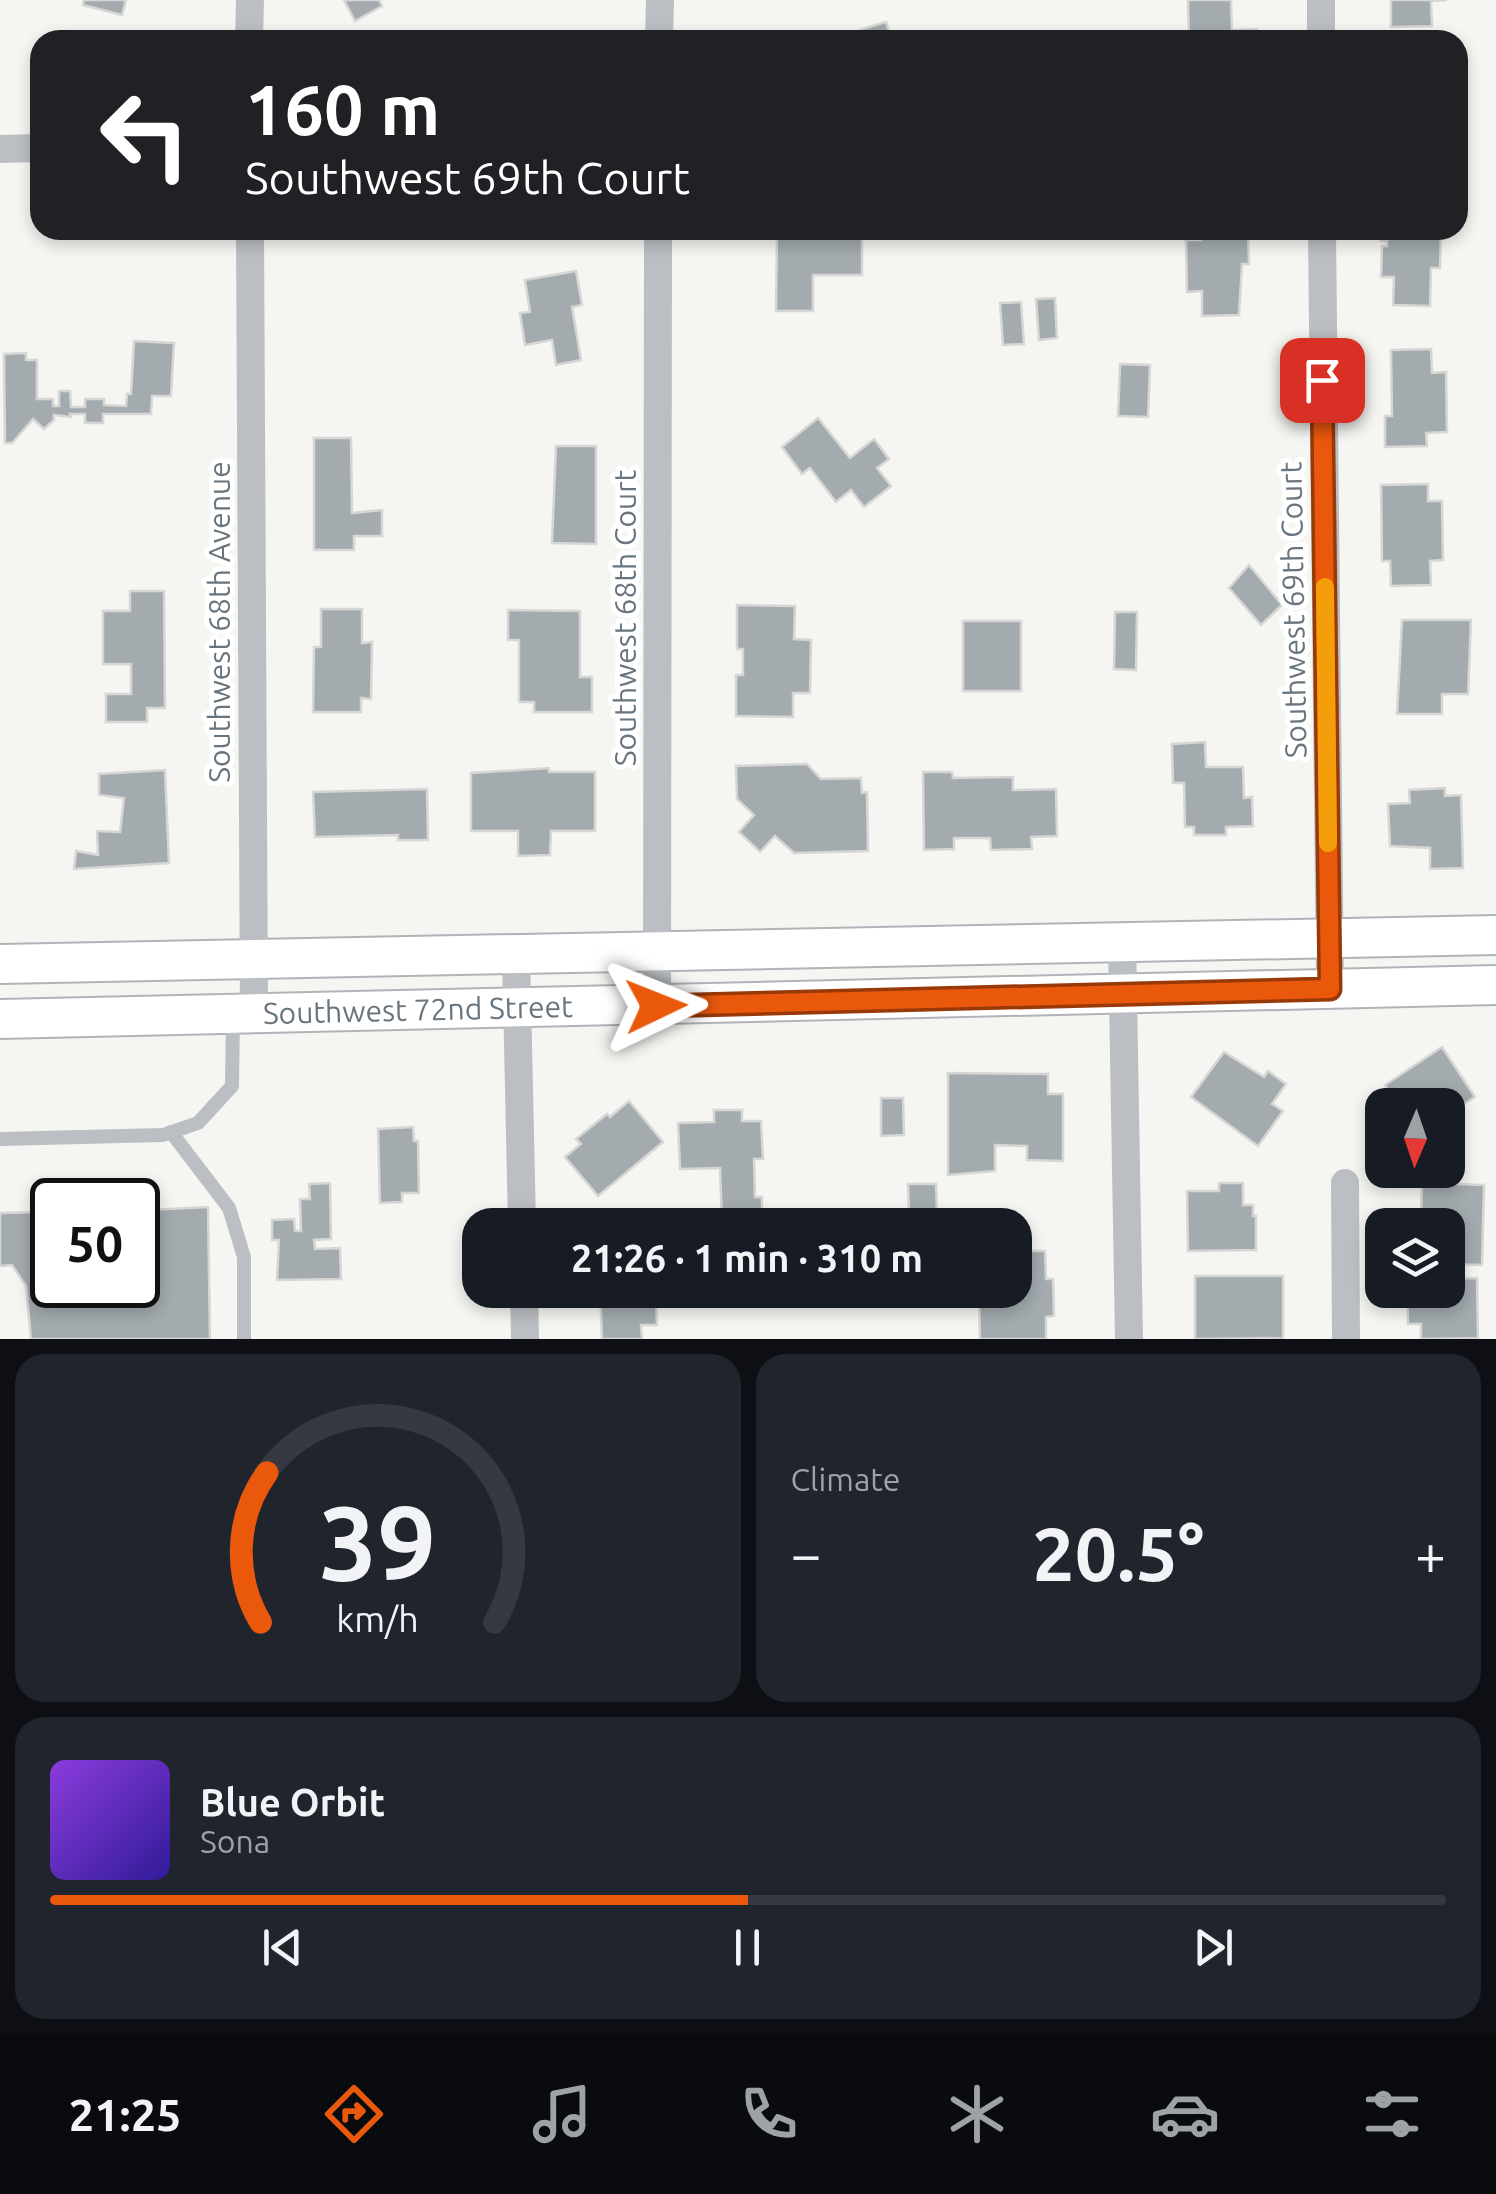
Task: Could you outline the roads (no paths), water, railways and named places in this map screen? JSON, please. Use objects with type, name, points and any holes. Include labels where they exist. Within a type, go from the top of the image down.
[{"type":"main road","name":"Southwest 72nd Street","points":[[0,964],[1496,936]]},
{"type":"main road","name":"Southwest 72nd Street","points":[[0,1019],[1496,986]]},
{"type":"street","points":[[250,0],[250,30]]},
{"type":"street","points":[[659,30],[660,0]]},
{"type":"street","points":[[1321,0],[1322,30]]},
{"type":"street","points":[[0,149],[30,148]]},
{"type":"street","name":"Southwest 68th Avenue","points":[[244,1013],[253,958],[250,240]]},
{"type":"street","name":"Southwest 68th Court","points":[[656,1006],[658,240]]},
{"type":"street","name":"Southwest 69th Court","points":[[1322,240],[1330,989]]},
{"type":"street","points":[[1122,941],[1129,1339]]},
{"type":"street","points":[[516,953],[522,1208]]},
{"type":"street","points":[[1345,1183],[1346,1339]]},
{"type":"street","points":[[524,1308],[525,1339]]},
{"type":"lane","points":[[0,1139],[171,1132],[198,1123],[232,1086],[244,1013]]},
{"type":"lane","points":[[171,1132],[229,1208],[244,1257],[244,1339]]}]
